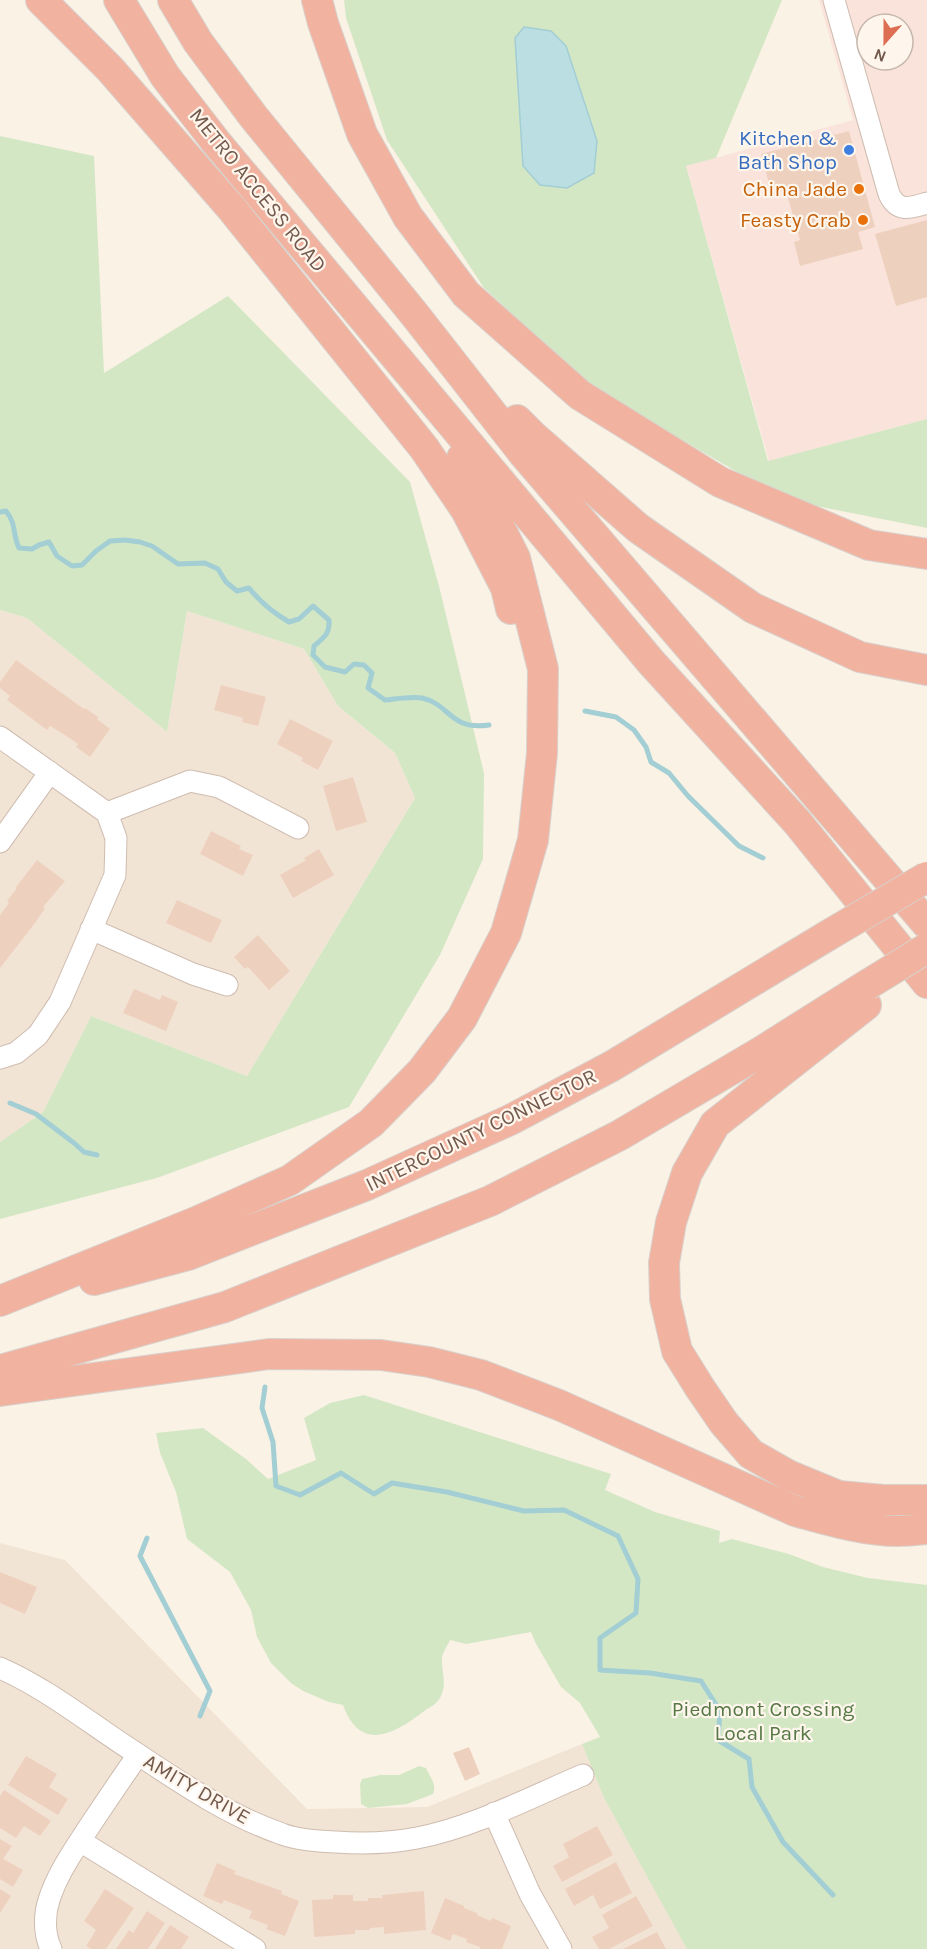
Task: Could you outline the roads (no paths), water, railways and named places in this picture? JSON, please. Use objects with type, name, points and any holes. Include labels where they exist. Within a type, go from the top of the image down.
[{"type":"highway","points":[[41,0],[110,69],[232,209],[424,448],[466,510],[506,588],[524,662],[542,753]]},
{"type":"highway","name":"METRO ACCESS ROAD","points":[[119,0],[165,76],[216,142],[409,371]]},
{"type":"highway","name":"METRO ACCESS ROAD","points":[[173,0],[198,42],[253,116],[415,315]]},
{"type":"highway","points":[[317,0],[362,134],[408,217],[466,294],[580,395],[720,482],[869,545],[927,555]]},
{"type":"highway","points":[[415,315],[533,436],[638,528],[753,608],[860,657],[927,670]]},
{"type":"highway","points":[[415,315],[523,453],[927,924]]},
{"type":"highway","points":[[0,1303],[196,1222],[290,1180],[371,1122],[422,1071],[462,1018],[507,933],[533,840],[542,753],[543,669],[515,558],[475,478],[409,371]]},
{"type":"highway","points":[[409,371],[651,662],[797,822],[927,983]]},
{"type":"highway","name":"INTERCOUNTY CONNECTOR","points":[[0,1303],[188,1255],[367,1185],[510,1120],[602,1072],[927,877]]},
{"type":"highway","points":[[927,948],[715,1124],[687,1173],[671,1222],[664,1263],[665,1299],[677,1351],[724,1423],[751,1454],[788,1475],[839,1496],[883,1500],[927,1500]]},
{"type":"highway","points":[[0,1370],[225,1307],[490,1201],[620,1135],[759,1053],[873,991],[927,957]]},
{"type":"highway","points":[[0,1391],[269,1354],[381,1355],[481,1375],[559,1405],[795,1511],[834,1522],[871,1528],[898,1531],[927,1529]]},
{"type":"street","points":[[834,0],[888,194],[892,202],[900,207],[908,208],[927,203]]},
{"type":"street","points":[[0,737],[107,813],[116,838],[115,875],[60,1002],[38,1035],[16,1053],[0,1058]]},
{"type":"street","points":[[0,842],[50,772]]},
{"type":"street","points":[[107,813],[190,781],[219,786],[298,828]]},
{"type":"street","points":[[91,930],[193,974],[227,985]]},
{"type":"street","name":"AMITY DRIVE","points":[[0,1668],[45,1691],[138,1755],[226,1810],[284,1835],[321,1842],[375,1842],[417,1838],[441,1832],[494,1813],[583,1775]]},
{"type":"street","points":[[51,1949],[45,1923],[48,1901],[56,1880],[80,1840],[138,1755]]},
{"type":"street","points":[[494,1813],[530,1894],[561,1949]]},
{"type":"street","points":[[80,1840],[255,1949]]},
{"type":"water","points":[[524,27],[551,31],[566,46],[597,141],[594,173],[567,188],[540,185],[523,166],[515,38]]},
{"type":"waterway","points":[[0,512],[6,511],[9,516],[19,548],[32,549],[49,542],[57,556],[72,566],[82,565],[110,541],[140,542],[152,546],[178,564],[205,563],[218,569],[226,582],[237,591],[249,588],[268,607],[289,622],[299,619],[313,606],[329,620],[327,632],[314,646],[313,655],[325,667],[345,672],[354,664],[364,665],[372,673],[368,688],[385,700],[422,698],[439,706],[458,721],[476,726],[489,725]]},
{"type":"waterway","points":[[585,711],[616,717],[634,730],[646,747],[651,762],[669,773],[688,796],[739,846],[763,858]]},
{"type":"waterway","points":[[10,1103],[36,1114],[84,1152],[97,1155]]},
{"type":"waterway","points":[[265,1387],[262,1408],[273,1442],[276,1486],[300,1495],[341,1473],[374,1494],[392,1483],[447,1492],[524,1511],[564,1510],[618,1536],[638,1579],[636,1613],[600,1638],[600,1670],[650,1673],[701,1681],[720,1711],[718,1740],[749,1759],[752,1787],[783,1842],[833,1895]]},
{"type":"waterway","points":[[147,1538],[140,1556],[210,1691],[200,1716]]},
{"type":"place","name":"Kitchen & Bath Shop","points":[[849,150]]},
{"type":"place","name":"China Jade","points":[[859,189]]},
{"type":"place","name":"Feasty Crab","points":[[863,220]]},
{"type":"park label","name":"Piedmont Crossing Local Park","points":[[763,1721]]}]
